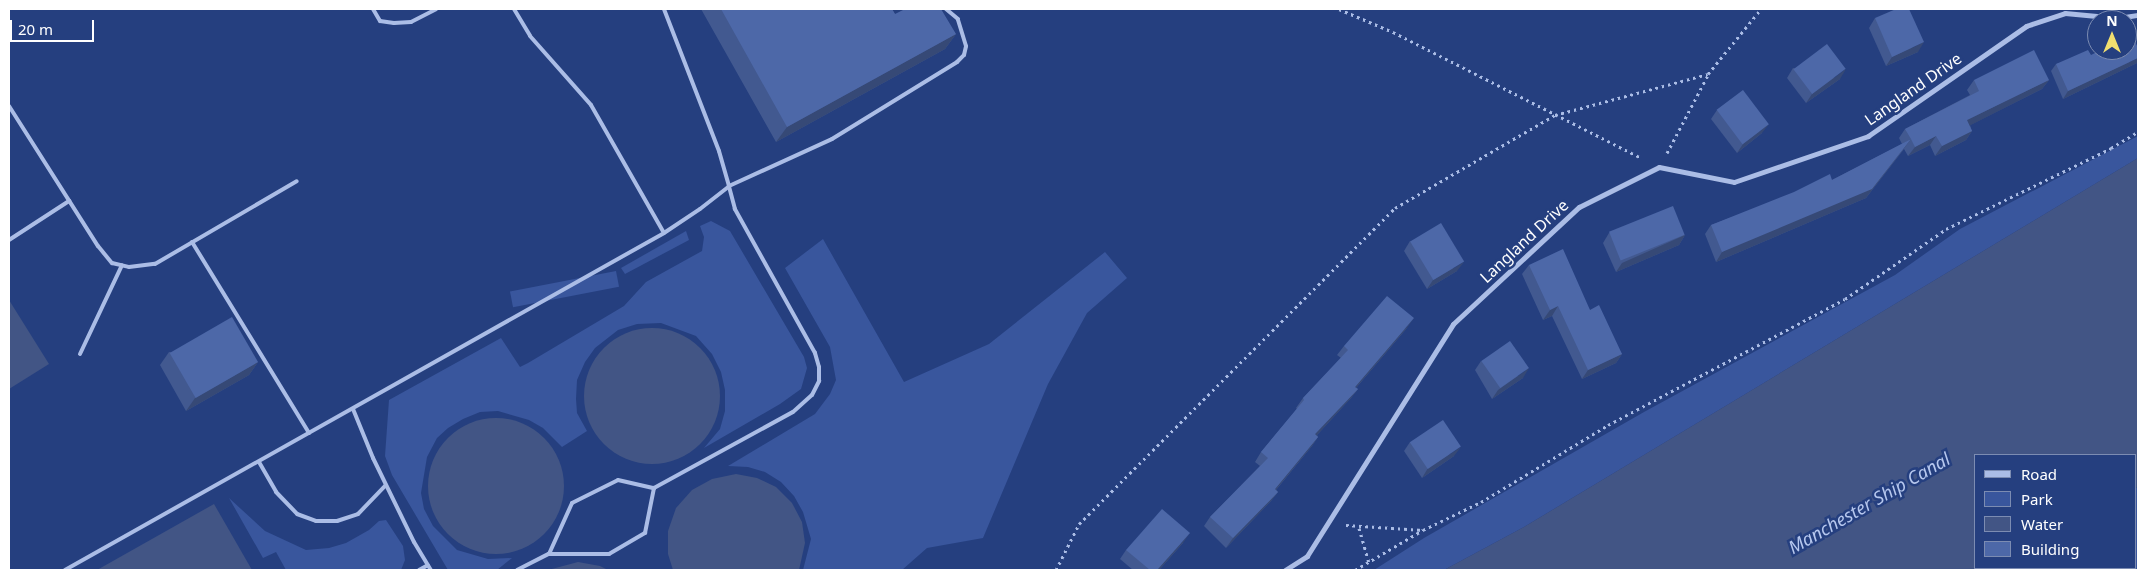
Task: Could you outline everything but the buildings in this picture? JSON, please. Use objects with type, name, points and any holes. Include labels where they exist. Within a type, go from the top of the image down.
[{"type":"street","name":"Langland Drive","points":[[1285,570],[1308,556],[1453,324],[1579,207],[1659,167],[1734,182],[1868,136],[2026,26],[2065,13],[2118,18],[2138,14]]},
{"type":"lane","points":[[373,9],[380,21],[394,24],[411,22],[436,9]]},
{"type":"lane","points":[[514,9],[530,36],[592,105],[664,234]]},
{"type":"lane","points":[[549,554],[572,503],[618,480],[654,488],[793,412],[812,395],[819,381],[816,353],[735,209],[719,151],[664,9]]},
{"type":"lane","points":[[65,570],[664,234],[730,186],[832,139],[957,62],[964,56],[966,46],[958,19],[946,9]]},
{"type":"lane","points":[[9,106],[98,246],[112,263],[128,267],[155,264],[297,181]]},
{"type":"lane","points":[[9,240],[69,201]]},
{"type":"lane","points":[[192,242],[309,433]]},
{"type":"lane","points":[[80,354],[122,265]]},
{"type":"lane","points":[[352,409],[386,485],[431,570]]},
{"type":"lane","points":[[258,462],[276,492],[297,514],[316,521],[337,521],[358,514],[386,485]]},
{"type":"lane","points":[[516,570],[549,554],[609,554],[645,533],[654,488]]},
{"type":"lane","points":[[418,570],[428,565]]},
{"type":"path","points":[[1339,9],[1393,32],[1659,167],[1708,74],[1761,9]]},
{"type":"path","points":[[1056,570],[1079,524],[1395,208],[1555,115],[1708,74]]},
{"type":"path","points":[[1355,570],[1423,530],[1481,502],[1608,425],[1844,299],[1946,229],[2111,148],[2138,132]]},
{"type":"path","points":[[1328,522],[1359,528],[1423,530]]},
{"type":"path","points":[[1359,528],[1369,562]]},
{"type":"green space","points":[[2138,136],[2138,158],[1524,527],[1444,570],[1374,570],[1424,538],[1644,412],[1895,275],[1960,229]]},
{"type":"green space","points":[[711,221],[730,231],[804,357],[807,368],[801,389],[780,404],[704,448],[720,429],[725,411],[725,390],[721,372],[712,354],[696,336],[661,323],[637,324],[618,330],[595,348],[585,362],[577,380],[576,399],[577,413],[587,431],[562,447],[543,428],[529,420],[498,411],[480,412],[463,419],[448,428],[437,438],[427,457],[421,493],[424,509],[433,526],[457,550],[488,559],[512,558],[497,570],[448,570],[392,475],[385,456],[389,400],[501,338],[520,367],[528,363],[624,306],[646,282],[702,251],[704,237],[700,226]]},
{"type":"green space","points":[[686,231],[689,240],[625,274],[621,268]]},
{"type":"green space","points":[[823,239],[904,382],[989,344],[1105,252],[1127,278],[1087,313],[1048,384],[983,538],[927,548],[902,570],[803,570],[811,539],[803,512],[794,496],[781,482],[765,472],[748,467],[728,466],[815,414],[830,394],[836,380],[830,347],[785,268]]},
{"type":"green space","points":[[616,271],[619,287],[513,307],[510,292]]},
{"type":"green space","points":[[2137,488],[2138,570],[1988,570],[2137,569]]},
{"type":"green space","points":[[229,498],[265,531],[306,550],[329,548],[346,543],[369,530],[379,521],[386,520],[403,546],[405,560],[401,570],[286,570],[276,552],[263,558]]},
{"type":"water","name":"Manchester Ship Canal","points":[[2138,158],[2138,487],[2137,454],[1974,454],[1974,569],[1990,569],[1988,570],[1444,570],[1524,527]]},
{"type":"water","points":[[9,300],[49,364],[9,389]]},
{"type":"water","points":[[652,328],[678,333],[690,339],[700,348],[709,358],[715,370],[720,396],[715,422],[709,434],[700,444],[690,453],[678,459],[652,464],[626,459],[614,453],[604,444],[595,434],[589,422],[584,396],[589,370],[595,358],[604,348],[614,339],[626,333]]},
{"type":"water","points":[[496,418],[522,423],[534,429],[544,438],[553,448],[559,460],[564,486],[559,512],[553,524],[544,534],[534,543],[522,549],[496,554],[470,549],[458,543],[448,534],[439,524],[433,512],[428,486],[433,460],[439,448],[448,438],[458,429],[470,423]]},
{"type":"water","points":[[736,474],[757,478],[776,487],[792,503],[802,522],[805,543],[799,570],[673,570],[668,554],[668,531],[676,508],[692,490],[712,479]]},
{"type":"water","points":[[214,504],[252,570],[97,570]]},
{"type":"water","points":[[578,562],[600,566],[608,570],[548,570]]}]
